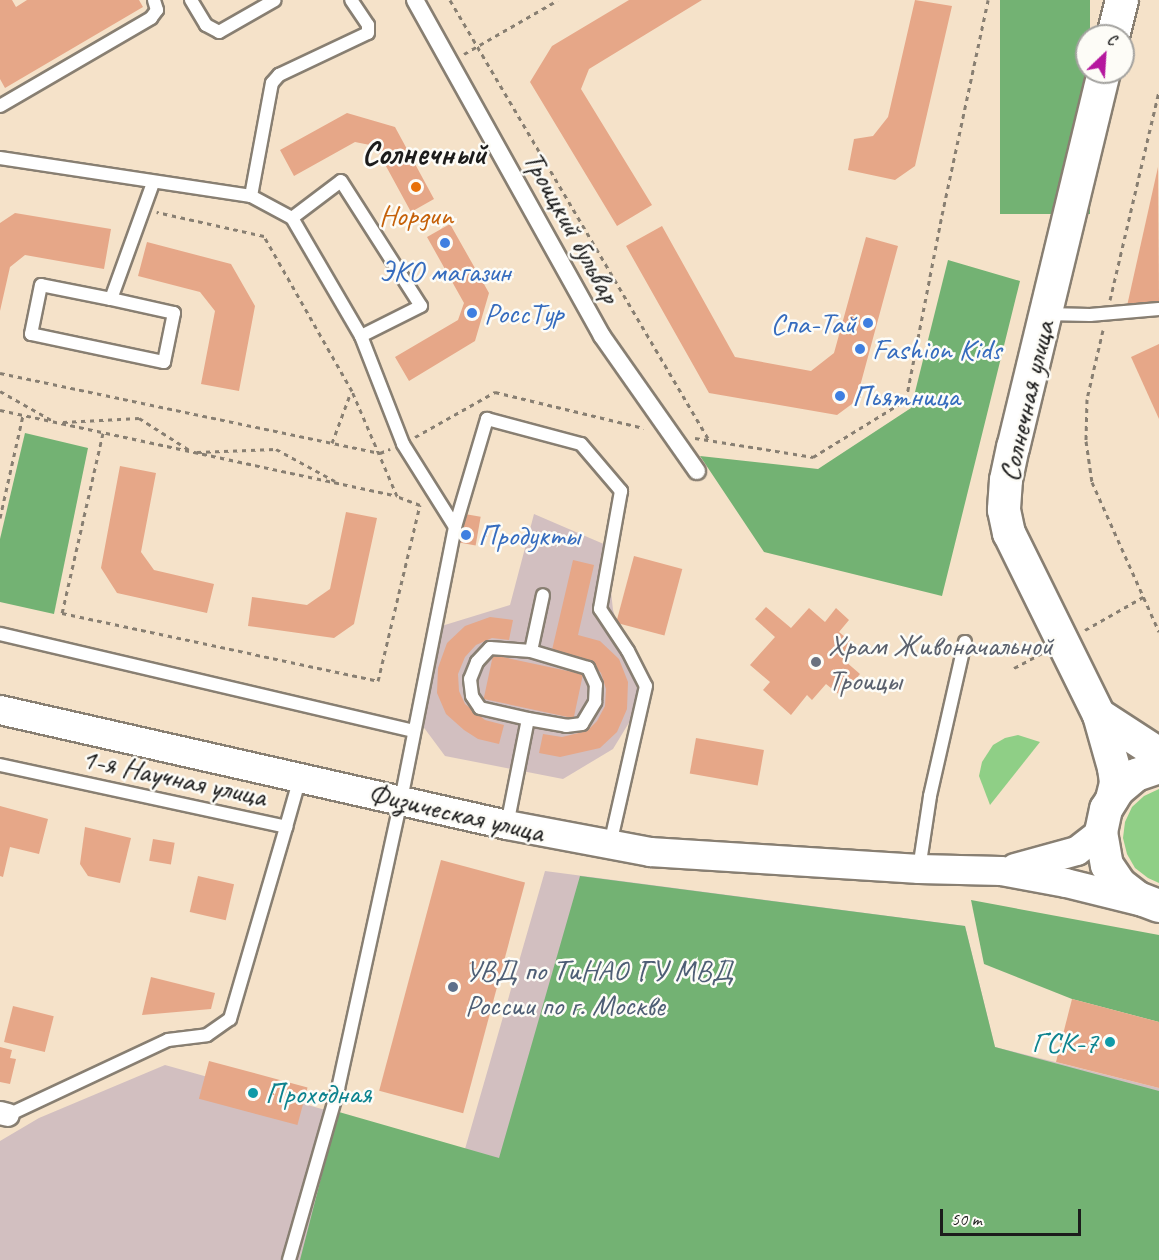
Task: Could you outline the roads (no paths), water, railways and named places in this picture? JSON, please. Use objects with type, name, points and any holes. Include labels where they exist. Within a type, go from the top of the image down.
[{"type":"main road","points":[[1116,24],[1122,0]]},
{"type":"main road","name":"Солнечная улица","points":[[1101,84],[1006,480],[1004,510],[1009,533],[1099,715],[1114,768],[1116,783],[1112,799]]},
{"type":"main road","points":[[1099,715],[1159,754]]},
{"type":"main road","points":[[1154,905],[1128,892],[1113,875],[1104,854],[1101,832],[1112,799],[1136,775],[1159,767]]},
{"type":"street","name":"Троицкий бульвар","points":[[415,0],[602,336],[697,471]]},
{"type":"street","name":"Физическая улица","points":[[0,710],[300,776],[507,825],[650,852],[919,869],[1001,871]]},
{"type":"street","points":[[1001,871],[1077,851],[1101,832]]},
{"type":"street","points":[[1001,871],[1066,883],[1154,905]]},
{"type":"lane","points":[[0,106],[151,18],[158,10],[154,0]]},
{"type":"lane","points":[[191,0],[207,26],[219,32],[275,0]]},
{"type":"lane","points":[[251,196],[272,83],[279,75],[369,33],[368,25],[351,0]]},
{"type":"lane","points":[[0,158],[153,183],[251,196],[292,218],[361,336],[403,444],[455,527]]},
{"type":"lane","points":[[292,218],[341,181],[421,306],[361,336]]},
{"type":"lane","points":[[111,299],[153,183]]},
{"type":"lane","points":[[41,285],[111,299],[174,313],[164,362],[31,334],[41,285]]},
{"type":"lane","points":[[1045,314],[1159,309]]},
{"type":"lane","points":[[289,1260],[338,1089],[401,800],[455,527],[487,419],[581,444],[621,491],[600,609],[628,651],[646,686],[610,844]]},
{"type":"lane","points":[[531,651],[543,595]]},
{"type":"lane","points":[[0,634],[414,731]]},
{"type":"lane","points":[[919,869],[930,796],[965,642]]},
{"type":"lane","points":[[490,648],[531,651],[588,668],[596,685],[595,702],[582,724],[566,726],[528,719],[480,708],[472,696],[470,679],[477,662],[490,648]]},
{"type":"lane","points":[[507,825],[528,719]]},
{"type":"lane","name":"1-я Научная улица","points":[[0,765],[286,827],[300,776]]},
{"type":"lane","points":[[4,1114],[168,1040],[207,1035],[230,1019],[286,827]]},
{"type":"place","name":"Hopgun","points":[[416,187]]},
{"type":"place","name":"ЭКО магазин","points":[[445,243]]},
{"type":"place","name":"РоссТур","points":[[472,313]]},
{"type":"place","name":"Спа-Тай","points":[[868,323]]},
{"type":"place","name":"Fashion Kids","points":[[860,349]]},
{"type":"place","name":"Пьятница","points":[[840,396]]},
{"type":"place","name":"Продукты","points":[[466,535]]},
{"type":"place","name":"Храм Живоначальной Троицы","points":[[816,662]]},
{"type":"place","name":"УВД по ТиНАО ГУ МВД России по г. Москве","points":[[453,987]]},
{"type":"place","name":"ГСК-7","points":[[1110,1042]]},
{"type":"place","name":"Проходная","points":[[253,1093]]},
{"type":"district","name":"Солнечный","points":[[424,154]]}]
